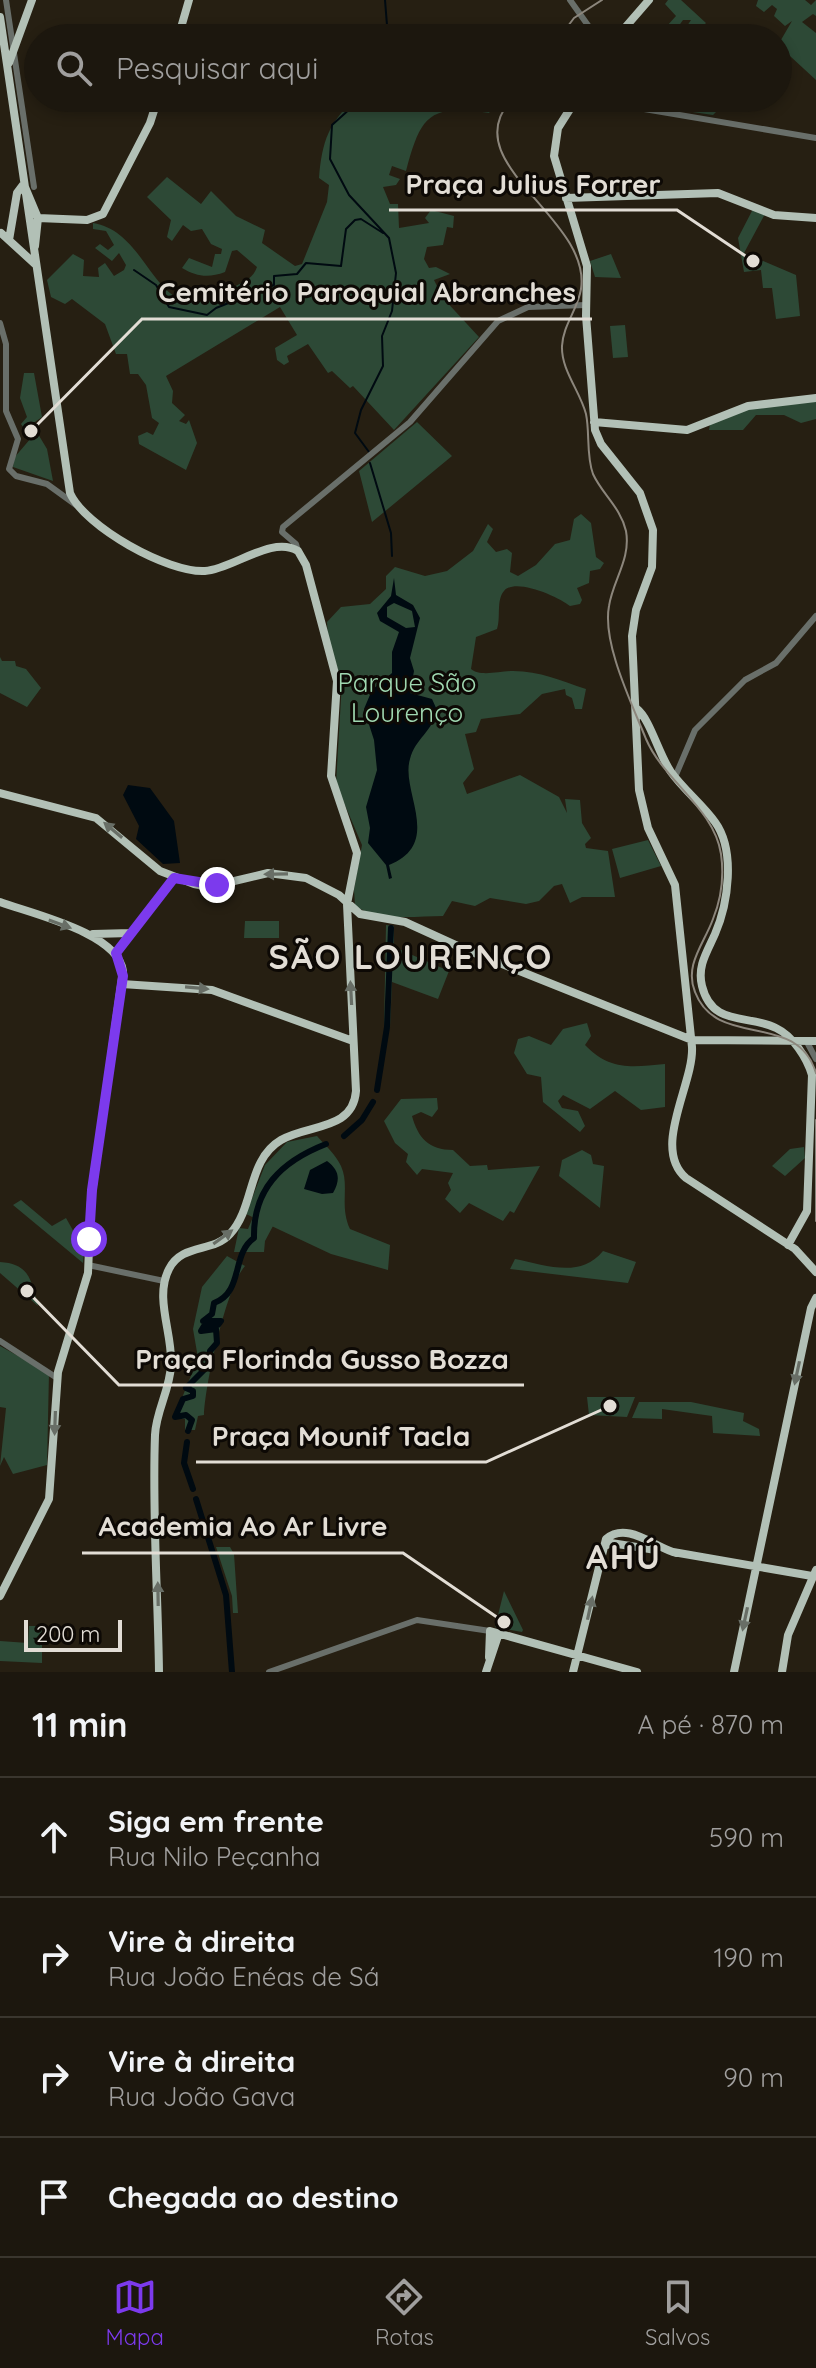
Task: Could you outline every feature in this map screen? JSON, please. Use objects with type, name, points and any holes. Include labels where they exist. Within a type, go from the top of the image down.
[{"type":"main road","points":[[32,0],[5,49],[68,484],[76,505],[96,524],[167,563],[187,569],[216,569],[279,546],[298,551],[306,565],[336,677],[331,776],[357,853],[347,904],[356,1096],[350,1111],[336,1123],[300,1131],[268,1149],[230,1234],[217,1243],[182,1254],[173,1262],[164,1281],[172,1359],[168,1389],[155,1435],[159,1672]]},
{"type":"main road","points":[[182,24],[189,0]]},
{"type":"main road","points":[[628,24],[649,0]]},
{"type":"main road","points":[[0,16],[15,31]]},
{"type":"main road","points":[[0,16],[9,90]]},
{"type":"main road","points":[[38,218],[87,220],[103,214],[154,112]]},
{"type":"main road","points":[[568,112],[560,123],[554,143],[564,193],[586,259],[594,422],[601,444],[640,493],[653,530],[651,572],[636,610],[632,636],[637,712],[644,714],[640,802],[648,828],[675,885],[692,1040],[692,1063],[678,1107],[674,1162],[681,1174],[788,1245],[816,1275]]},
{"type":"main road","points":[[23,185],[38,218],[34,259]]},
{"type":"main road","points":[[23,185],[3,230],[9,240],[34,259]]},
{"type":"main road","points":[[564,193],[718,193],[774,215],[816,218]]},
{"type":"main road","points":[[594,422],[683,430],[748,406],[816,398]]},
{"type":"main road","points":[[643,726],[721,833],[727,880],[718,922],[701,965],[707,998],[728,1018],[775,1027],[801,1042]]},
{"type":"main road","points":[[0,793],[96,818],[153,866],[174,878],[209,887],[258,875],[286,873],[306,878],[339,895],[360,914],[394,918],[692,1040],[801,1042]]},
{"type":"main road","points":[[339,895],[346,892],[357,853]]},
{"type":"main road","points":[[116,953],[174,878]]},
{"type":"main road","points":[[339,895],[348,945]]},
{"type":"main road","points":[[0,902],[84,933],[116,953],[123,966],[92,1190],[88,1265],[57,1378],[47,1505],[0,1596]]},
{"type":"main road","points":[[348,945],[350,926],[359,919],[391,921],[417,929]]},
{"type":"main road","points":[[84,933],[125,935],[133,931]]},
{"type":"main road","points":[[122,984],[212,990],[353,1041]]},
{"type":"main road","points":[[788,1245],[807,1211],[811,1112],[801,1042]]},
{"type":"main road","points":[[734,1672],[811,1308],[816,1298]]},
{"type":"main road","points":[[573,1672],[603,1548],[611,1543],[644,1544],[676,1553],[815,1574],[788,1635],[782,1672]]},
{"type":"main road","points":[[486,1672],[494,1632],[637,1672]]},
{"type":"street","points":[[6,0],[15,31]]},
{"type":"street","points":[[570,0],[587,24]]},
{"type":"street","points":[[5,49],[34,187]]},
{"type":"street","points":[[661,112],[816,138]]},
{"type":"street","points":[[298,551],[296,544],[281,531],[410,422],[498,321],[528,307],[586,305]]},
{"type":"street","points":[[0,323],[6,344],[6,411],[18,439],[9,469],[16,476],[47,484],[76,505]]},
{"type":"street","points":[[677,774],[695,730],[745,680],[776,663],[816,616]]},
{"type":"street","points":[[801,1042],[816,1059]]},
{"type":"street","points":[[88,1265],[164,1281]]},
{"type":"street","points":[[0,1341],[57,1378]]},
{"type":"street","points":[[269,1672],[420,1619],[494,1632]]},
{"type":"green space","points":[[668,0],[681,0],[706,23],[688,24],[691,20],[683,20],[680,24],[669,24],[676,16],[665,4]]},
{"type":"green space","points":[[758,0],[805,0],[811,5],[816,0],[816,16],[813,14],[802,22],[816,33],[816,80],[792,58],[792,21],[783,24],[774,16],[777,9],[772,5],[764,12],[756,6]]},
{"type":"green space","points":[[342,112],[444,112],[423,126],[406,171],[392,166],[389,175],[400,179],[396,185],[383,187],[390,204],[398,204],[399,228],[429,223],[425,218],[431,210],[454,216],[453,228],[447,227],[443,245],[427,247],[424,259],[429,268],[436,267],[450,274],[434,280],[443,298],[479,337],[394,430],[353,386],[350,388],[332,371],[328,373],[308,344],[287,356],[289,362],[284,365],[277,360],[275,348],[297,335],[280,307],[166,376],[173,391],[172,403],[185,415],[179,421],[186,424],[189,420],[197,443],[186,470],[139,444],[138,436],[147,432],[153,435],[159,423],[152,418],[146,385],[138,374],[130,374],[127,354],[116,354],[105,324],[72,299],[65,304],[51,297],[47,280],[73,254],[84,260],[83,276],[99,277],[98,268],[105,263],[114,276],[124,270],[126,265],[119,253],[112,261],[95,248],[100,244],[108,250],[114,245],[106,231],[93,229],[93,223],[114,231],[130,244],[169,292],[184,301],[204,301],[249,278],[257,267],[237,250],[232,251],[225,272],[219,274],[203,276],[182,268],[189,258],[212,267],[215,254],[221,254],[222,249],[211,244],[202,229],[191,231],[183,225],[172,241],[167,237],[171,220],[147,197],[167,177],[201,204],[211,191],[236,216],[265,230],[262,243],[295,266],[302,264],[327,202],[329,185],[319,178],[322,153],[328,133]]},
{"type":"green space","points":[[753,209],[765,214],[744,253],[796,275],[800,316],[776,319],[772,288],[763,288],[761,270],[744,272],[738,238]]},
{"type":"green space","points":[[611,254],[621,278],[595,277],[590,261]]},
{"type":"green space","points":[[625,325],[628,357],[613,358],[610,326]]},
{"type":"green space","points":[[24,373],[34,373],[42,417],[32,424],[47,449],[53,481],[13,467],[14,458],[31,438],[21,424],[27,417],[20,398]]},
{"type":"green space","points":[[816,400],[816,419],[801,423],[784,415],[756,415],[743,430],[709,430],[710,424],[750,408]]},
{"type":"green space","points":[[417,422],[452,456],[372,522],[359,471]]},
{"type":"green space","name":"Parque São Lourenço","points":[[581,514],[591,523],[596,557],[604,563],[600,569],[590,571],[589,583],[577,588],[582,600],[580,604],[570,606],[537,590],[510,587],[500,599],[497,629],[476,637],[471,669],[485,673],[532,673],[586,689],[582,709],[575,709],[565,689],[542,694],[520,714],[481,719],[476,732],[465,734],[474,769],[463,783],[467,794],[520,775],[559,797],[567,813],[565,799],[580,800],[582,823],[591,838],[585,844],[586,848],[608,851],[615,897],[582,897],[570,903],[562,884],[554,886],[539,901],[526,904],[490,898],[475,906],[452,901],[443,916],[386,916],[355,906],[354,889],[362,845],[336,784],[342,682],[328,640],[327,622],[341,607],[370,604],[386,589],[386,576],[395,567],[425,576],[447,571],[473,551],[488,524],[493,529],[487,542],[496,552],[507,549],[512,553],[510,572],[518,576],[536,565],[555,544],[570,540],[574,519]]},
{"type":"green space","points":[[0,657],[2,661],[15,661],[16,666],[26,669],[41,688],[27,707],[0,693]]},
{"type":"green space","points":[[648,840],[661,866],[620,878],[612,849]]},
{"type":"green space","points":[[245,921],[279,921],[279,938],[244,938]]},
{"type":"green space","points":[[386,925],[394,926],[394,947],[449,971],[438,999],[392,982],[390,1028],[384,1028]]},
{"type":"green space","points":[[587,1023],[591,1036],[585,1045],[603,1059],[632,1066],[665,1064],[665,1107],[641,1110],[615,1091],[590,1109],[563,1095],[558,1101],[562,1108],[578,1111],[585,1126],[580,1132],[543,1102],[541,1077],[527,1074],[514,1053],[518,1039],[529,1036],[551,1045],[563,1029]]},
{"type":"green space","points":[[437,1098],[438,1109],[432,1117],[421,1112],[412,1116],[421,1136],[431,1145],[453,1150],[470,1166],[487,1165],[488,1170],[540,1166],[514,1213],[510,1211],[503,1221],[469,1203],[460,1213],[445,1199],[451,1190],[448,1183],[453,1173],[422,1169],[417,1175],[406,1162],[408,1154],[395,1143],[384,1121],[401,1099]]},
{"type":"green space","points":[[317,1136],[344,1173],[345,1212],[350,1229],[390,1245],[388,1270],[331,1254],[246,1214],[265,1165],[287,1142]]},
{"type":"green space","points":[[804,1147],[805,1158],[785,1176],[772,1166],[790,1149]]},
{"type":"green space","points":[[582,1150],[591,1155],[593,1164],[604,1166],[600,1208],[559,1176],[562,1160]]},
{"type":"green space","points":[[21,1200],[52,1226],[66,1218],[84,1250],[83,1263],[13,1205]]},
{"type":"green space","points":[[253,1217],[273,1226],[265,1241],[264,1252],[234,1252],[239,1228],[248,1229]]},
{"type":"green space","points":[[603,1251],[636,1262],[628,1283],[510,1269],[515,1259],[562,1268],[584,1265]]},
{"type":"green space","points":[[227,1256],[245,1266],[224,1314],[212,1360],[204,1415],[198,1416],[195,1430],[185,1430],[185,1419],[174,1418],[198,1358],[193,1329],[202,1287]]},
{"type":"green space","points":[[0,1262],[18,1266],[28,1275],[38,1306],[0,1273]]},
{"type":"green space","points":[[0,1346],[49,1373],[47,1465],[13,1474],[4,1457],[0,1466],[6,1408],[0,1407]]},
{"type":"green space","points":[[587,1397],[635,1397],[627,1417],[589,1415]]},
{"type":"green space","points":[[639,1402],[691,1402],[744,1413],[743,1421],[759,1429],[760,1436],[713,1433],[712,1416],[662,1409],[662,1419],[632,1418]]},
{"type":"green space","points":[[216,1547],[230,1547],[234,1554],[238,1613],[233,1613],[232,1596]]},
{"type":"green space","points":[[504,1591],[523,1630],[522,1632],[495,1627]]},
{"type":"green space","points":[[29,1626],[42,1626],[42,1663],[0,1661],[0,1641],[28,1643]]},
{"type":"shaded area","points":[[394,578],[396,595],[413,605],[420,618],[410,658],[414,671],[410,693],[432,699],[437,710],[410,759],[408,772],[417,830],[414,844],[405,855],[389,865],[392,878],[389,879],[386,865],[368,843],[370,828],[366,807],[377,770],[374,740],[364,709],[372,690],[392,673],[392,652],[399,632],[380,621],[377,613],[391,596]],"holes":[[[394,603],[412,611],[415,627],[406,628],[387,617],[387,607]]]},
{"type":"shaded area","points":[[128,785],[150,788],[174,821],[180,863],[163,864],[136,839],[139,826],[123,795]]},
{"type":"shaded area","points":[[327,1161],[338,1175],[333,1193],[322,1194],[304,1189],[310,1170]]},
{"type":"waterway","points":[[385,0],[387,24]]},
{"type":"waterway","points":[[346,112],[332,125],[330,159],[349,195],[389,238],[396,273],[392,311],[382,336],[383,366],[361,410],[355,433],[369,452]]},
{"type":"waterway","points":[[134,270],[156,285],[169,307],[207,315],[216,308],[274,285],[274,276],[297,274],[306,263],[341,266],[346,229],[355,220],[361,219],[383,233]]},
{"type":"waterway","points":[[370,463],[391,533],[392,556]]},
{"type":"waterway","points":[[377,1090],[387,1027],[391,928]]},
{"type":"waterway","points":[[344,1136],[362,1120],[373,1102]]},
{"type":"waterway","points":[[188,1431],[192,1420],[186,1415],[175,1417],[183,1399],[193,1396],[193,1391],[186,1388],[208,1366],[210,1351],[217,1343],[216,1329],[201,1331],[204,1326],[218,1325],[221,1321],[203,1321],[212,1314],[214,1303],[223,1298],[234,1282],[242,1253],[254,1238],[258,1206],[264,1192],[283,1169],[326,1144]]},
{"type":"waterway","points":[[187,1442],[184,1463],[193,1489]]},
{"type":"waterway","points":[[196,1499],[226,1595],[232,1672]]},
{"type":"railway","points":[[570,24],[602,0]]},
{"type":"railway","points":[[505,112],[499,122],[499,145],[510,168],[566,238],[579,263],[581,289],[565,331],[562,355],[586,414],[593,474],[620,515],[626,531],[624,560],[609,606],[608,621],[614,655],[633,709],[654,754],[699,808],[717,838],[721,854],[722,879],[718,903],[693,964],[695,992],[706,1010],[721,1020],[792,1042],[806,1054],[816,1073]]},
{"type":"railway","points":[[816,1120],[816,1221]]},
{"type":"place","name":"Praça Julius Forrer","points":[[753,261]]},
{"type":"place","name":"Cemitério Paroquial Abranches","points":[[31,431]]},
{"type":"place","name":"Praça Florinda Gusso Bozza","points":[[27,1291]]},
{"type":"place","name":"Praça Mounif Tacla","points":[[610,1406]]},
{"type":"place","name":"Academia Ao Ar Livre","points":[[504,1622]]},
{"type":"district","name":"SÃO LOURENÇO","points":[[411,957]]},
{"type":"district","name":"AHÚ","points":[[624,1557]]},
{"type":"route","points":[[89,1239],[92,1190],[123,976],[121,961],[116,953],[174,878],[209,887],[217,885]]}]
